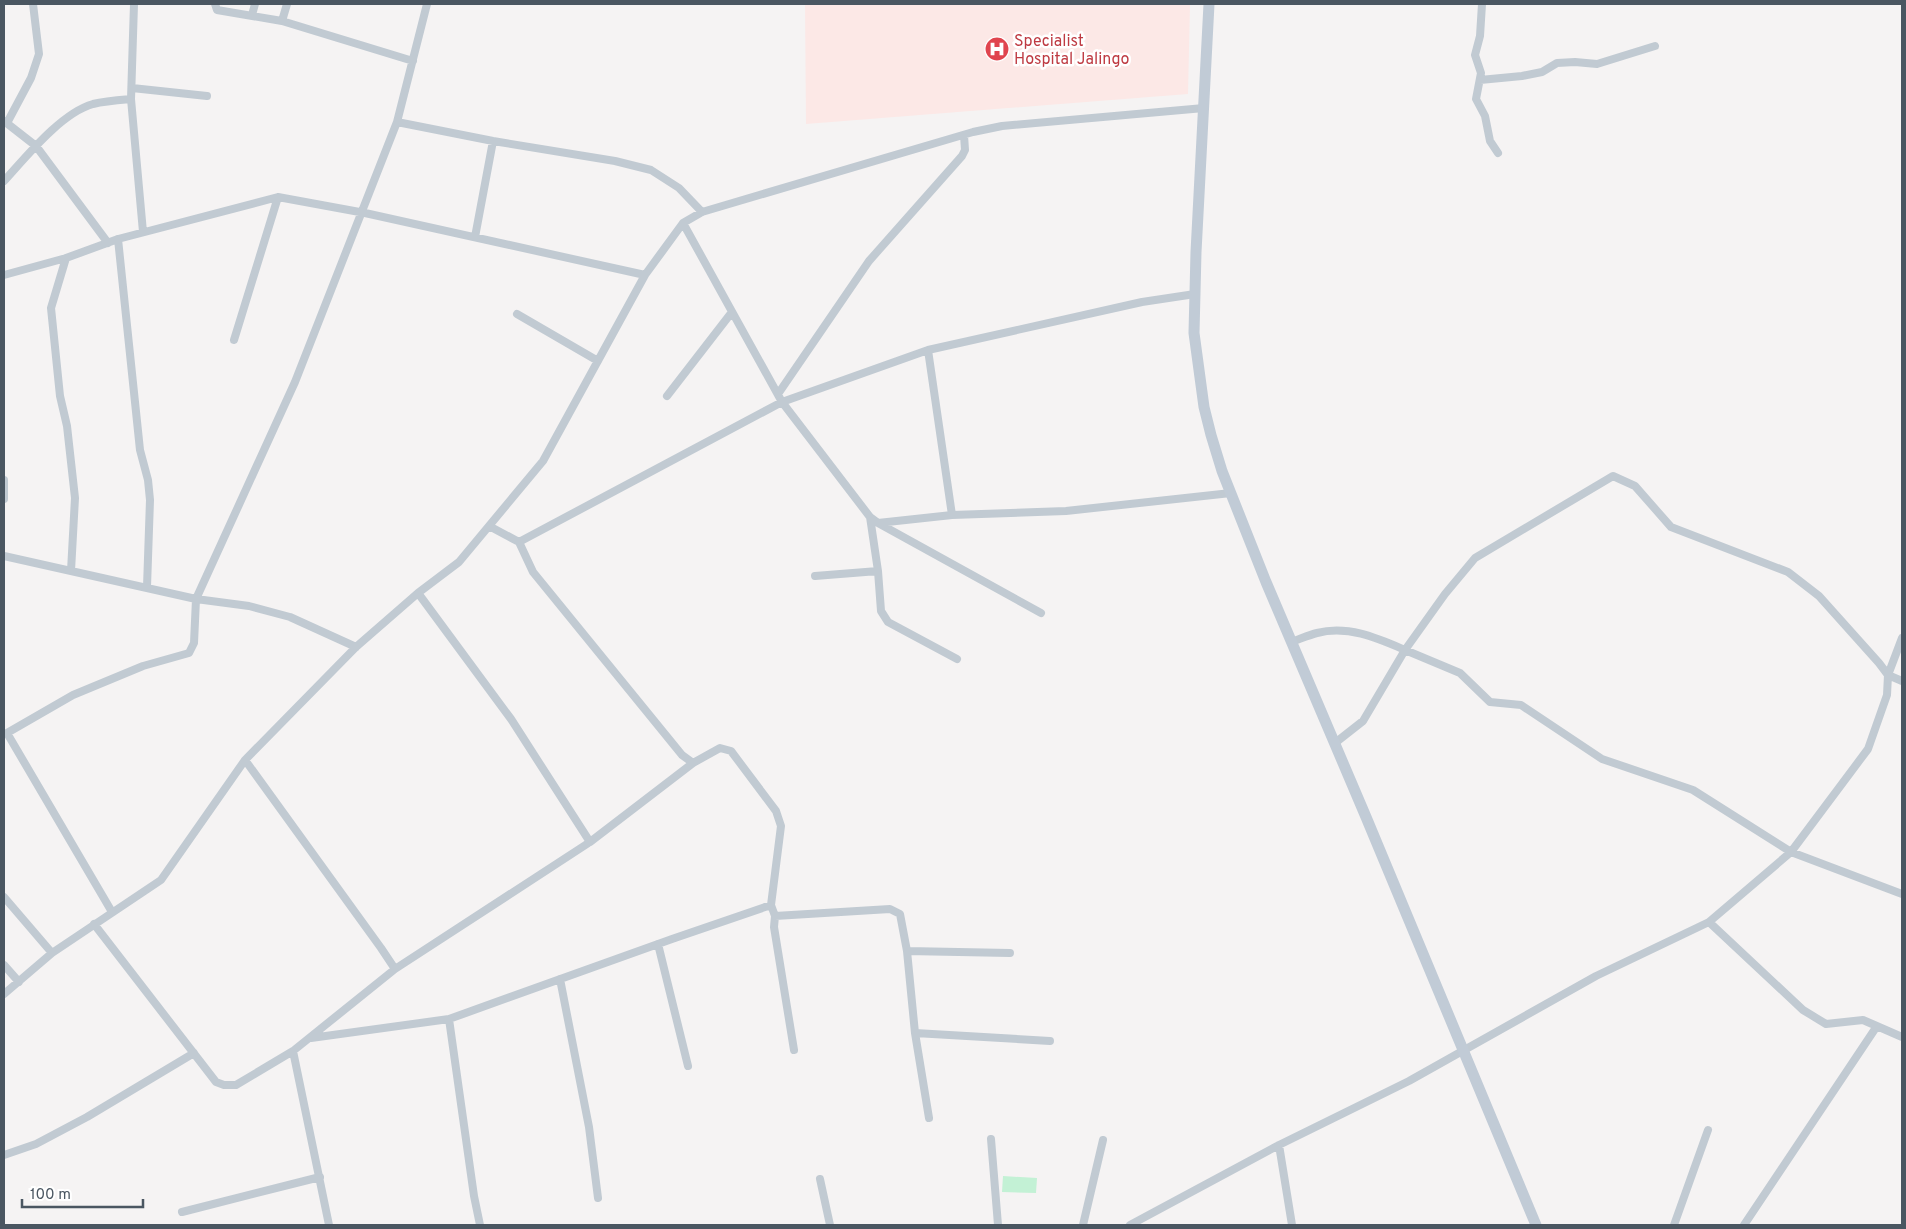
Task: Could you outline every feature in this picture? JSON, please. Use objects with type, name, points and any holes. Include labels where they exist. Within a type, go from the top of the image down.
[{"type":"main road","points":[[1209,4],[1194,333],[1204,407],[1213,444],[1291,642],[1536,1225]]},
{"type":"street","points":[[32,4],[39,54],[31,78],[6,122],[36,146],[108,243]]},
{"type":"street","points":[[134,4],[131,99],[143,232]]},
{"type":"street","points":[[215,4],[217,10],[282,21],[413,61]]},
{"type":"street","points":[[252,16],[255,4]]},
{"type":"street","points":[[282,21],[287,4]]},
{"type":"street","points":[[112,912],[5,734],[73,695],[143,666],[189,653],[194,643],[196,599],[295,382],[397,122],[427,4]]},
{"type":"street","points":[[1482,4],[1480,36],[1476,55],[1481,73],[1476,100],[1484,116],[1490,142],[1498,153]]},
{"type":"street","points":[[1480,80],[1542,72],[1557,63],[1597,64],[1655,46]]},
{"type":"street","points":[[132,88],[207,96]]},
{"type":"street","points":[[4,181],[36,146],[72,113],[93,104],[131,99]]},
{"type":"street","points":[[4,994],[52,953],[161,880],[245,760],[356,647],[418,593],[459,562],[543,462],[645,276],[683,224],[702,212],[964,135],[1002,126],[1204,108]]},
{"type":"street","points":[[397,122],[493,141],[615,161],[651,170],[679,188],[702,212]]},
{"type":"street","points":[[780,398],[869,261],[962,156],[965,150],[964,135]]},
{"type":"street","points":[[475,237],[493,141]]},
{"type":"street","points":[[234,340],[278,197]]},
{"type":"street","points":[[4,274],[66,258],[118,239],[278,197],[362,212],[645,276]]},
{"type":"street","points":[[683,224],[780,398],[870,517],[1041,613]]},
{"type":"street","points":[[118,239],[140,450],[148,480],[150,500],[146,587]]},
{"type":"street","points":[[66,258],[51,308],[60,396],[68,426],[75,498],[71,571]]},
{"type":"street","points":[[519,542],[780,398],[928,350],[1142,302],[1195,294]]},
{"type":"street","points":[[667,396],[732,312]]},
{"type":"street","points":[[517,314],[598,361]]},
{"type":"street","points":[[928,350],[952,515]]},
{"type":"street","points":[[1335,743],[1363,721],[1404,650],[1445,594],[1475,558],[1613,476],[1635,486],[1672,527],[1788,572],[1819,596],[1888,676],[1902,681]]},
{"type":"street","points":[[4,480],[4,499]]},
{"type":"street","points":[[878,523],[952,515],[1066,511],[1231,493]]},
{"type":"street","points":[[870,517],[878,571],[881,611],[888,622],[957,659]]},
{"type":"street","points":[[489,526],[519,542],[533,572],[682,755],[693,763]]},
{"type":"street","points":[[4,556],[196,599],[250,606],[290,617],[356,647]]},
{"type":"street","points":[[815,576],[878,571]]},
{"type":"street","points":[[418,593],[511,719],[590,842]]},
{"type":"street","points":[[1291,642],[1318,632],[1354,631],[1378,638],[1460,673],[1490,702],[1521,704],[1602,759],[1694,790],[1791,852],[1902,894]]},
{"type":"street","points":[[1130,1225],[1279,1145],[1409,1081],[1596,976],[1709,922],[1791,852],[1868,749],[1887,695],[1888,676],[1902,638]]},
{"type":"street","points":[[94,924],[216,1082],[230,1086],[241,1083],[311,1038],[395,969],[590,842],[693,763],[720,748],[731,751],[776,811],[781,826],[771,905],[775,916],[774,927],[794,1050]]},
{"type":"street","points":[[245,760],[395,969]]},
{"type":"street","points":[[4,897],[52,953]]},
{"type":"street","points":[[311,1038],[449,1019],[771,905]]},
{"type":"street","points":[[775,916],[890,909],[900,914],[907,951],[915,1034],[929,1118]]},
{"type":"street","points":[[1709,922],[1803,1010],[1826,1024],[1862,1020],[1902,1037]]},
{"type":"street","points":[[658,944],[688,1066]]},
{"type":"street","points":[[907,951],[1010,953]]},
{"type":"street","points":[[4,965],[19,982]]},
{"type":"street","points":[[560,979],[589,1127],[598,1198]]},
{"type":"street","points":[[449,1019],[474,1196],[480,1225]]},
{"type":"street","points":[[1744,1225],[1877,1026]]},
{"type":"street","points":[[915,1034],[1050,1041]]},
{"type":"street","points":[[293,1051],[329,1225]]},
{"type":"street","points":[[4,1155],[36,1144],[70,1126],[194,1053]]},
{"type":"street","points":[[1674,1225],[1708,1130]]},
{"type":"street","points":[[991,1139],[998,1225]]},
{"type":"street","points":[[1083,1225],[1103,1140]]},
{"type":"street","points":[[1279,1145],[1292,1225]]},
{"type":"street","points":[[182,1212],[320,1177]]},
{"type":"street","points":[[820,1179],[830,1225]]},
{"type":"shaded area","name":"Specialist Hospital Jalingo","points":[[805,4],[1190,4],[1188,94],[806,124]]},
{"type":"green space","points":[[1003,1176],[1037,1178],[1036,1193],[1002,1192]]},
{"type":"place","name":"Specialist Hospital Jalingo","points":[[997,49]]}]
